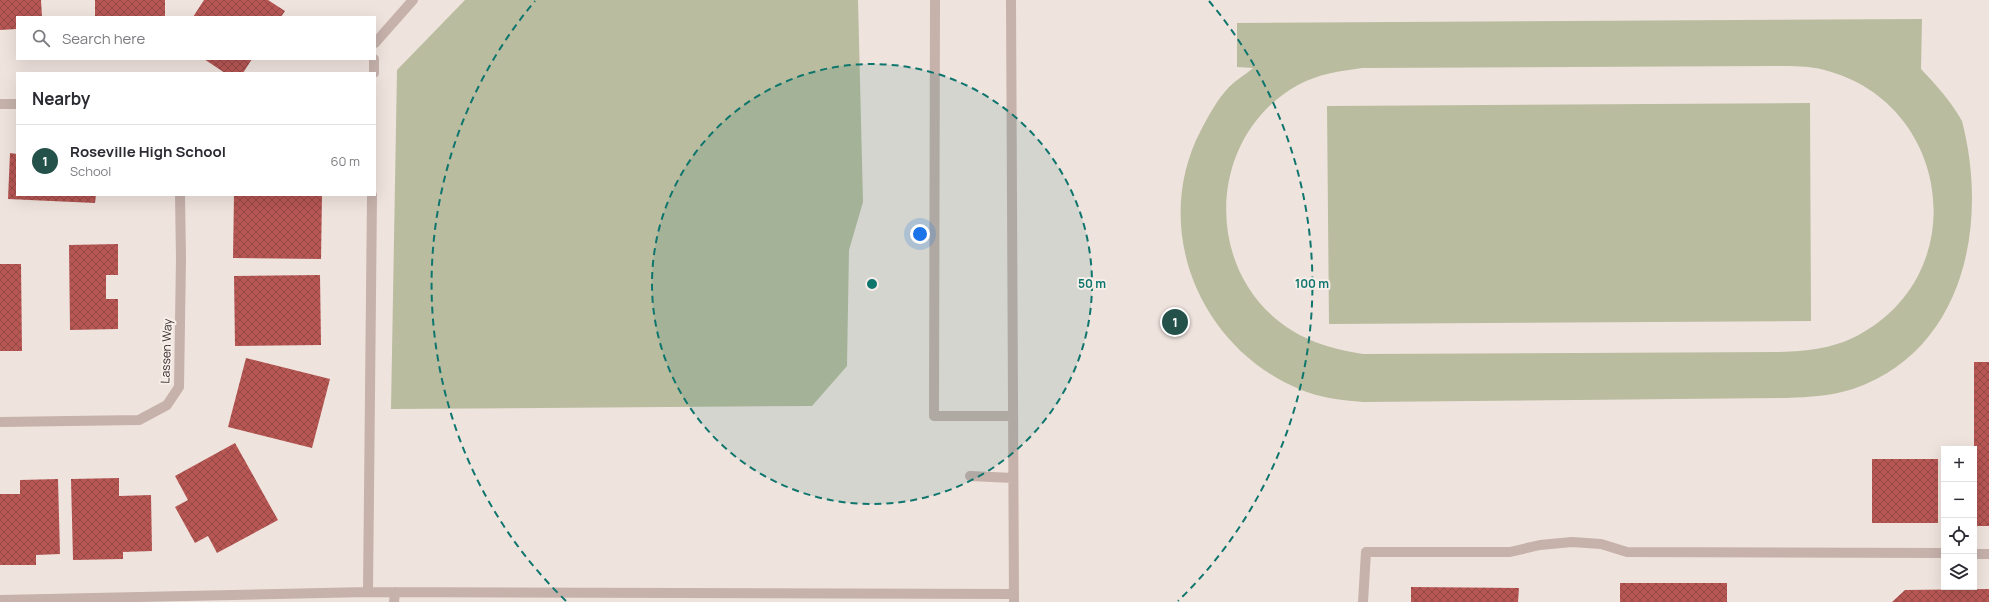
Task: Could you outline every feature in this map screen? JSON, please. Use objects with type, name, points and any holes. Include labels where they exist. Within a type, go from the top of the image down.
[{"type":"street","points":[[376,42],[413,0]]},
{"type":"street","points":[[935,0],[934,416],[1013,416]]},
{"type":"street","points":[[0,600],[368,592],[394,597],[1014,598],[1011,0]]},
{"type":"street","points":[[374,60],[374,72]]},
{"type":"street","points":[[0,104],[16,104]]},
{"type":"street","name":"Lassen Way","points":[[0,422],[139,420],[167,405],[180,387],[180,196]]},
{"type":"street","points":[[368,592],[372,196]]},
{"type":"street","points":[[970,476],[1014,478]]},
{"type":"street","points":[[1362,602],[1366,552],[1510,552],[1540,545],[1572,542],[1601,544],[1627,552],[1941,553]]},
{"type":"street","points":[[1977,554],[1989,554]]},
{"type":"green space","points":[[465,0],[858,0],[863,202],[849,250],[847,366],[812,406],[391,409],[397,70]]},
{"type":"green space","points":[[1922,19],[1921,69],[1938,87],[1962,121],[1970,161],[1972,201],[1969,241],[1959,280],[1943,315],[1921,346],[1891,371],[1853,389],[1828,395],[1787,398],[1363,402],[1314,395],[1299,389],[1264,370],[1234,345],[1211,314],[1193,280],[1183,244],[1181,206],[1186,168],[1201,130],[1225,92],[1232,84],[1253,68],[1237,67],[1237,23]],"holes":[[[1798,66],[1821,69],[1869,89],[1900,117],[1922,152],[1932,191],[1932,231],[1921,270],[1897,305],[1862,333],[1843,342],[1812,350],[1780,352],[1363,354],[1320,344],[1290,330],[1255,298],[1238,267],[1228,234],[1226,200],[1233,166],[1247,134],[1268,107],[1298,85],[1313,78],[1362,68]]]},
{"type":"green space","points":[[1810,103],[1811,321],[1329,324],[1327,106]]},
{"type":"building","points":[[0,0],[41,0],[42,16],[16,16],[16,29],[0,30]]},
{"type":"building","points":[[95,0],[165,0],[165,16],[95,16]]},
{"type":"building","points":[[204,0],[268,0],[285,11],[282,16],[194,16]]},
{"type":"building","points":[[206,60],[251,60],[244,72],[224,72]]},
{"type":"building","points":[[10,153],[16,154],[16,196],[96,196],[95,203],[8,199]]},
{"type":"building","points":[[234,196],[322,196],[321,259],[233,258]]},
{"type":"building","points":[[118,244],[118,275],[106,275],[106,299],[118,299],[118,329],[70,330],[69,245]]},
{"type":"building","points":[[0,264],[21,264],[22,351],[0,351]]},
{"type":"building","points":[[320,275],[321,345],[235,346],[234,276]]},
{"type":"building","points":[[246,358],[330,379],[312,448],[228,427]]},
{"type":"building","points":[[1974,362],[1989,362],[1989,526],[1977,526],[1977,446],[1974,446]]},
{"type":"building","points":[[235,443],[278,520],[217,553],[208,536],[195,543],[175,507],[188,500],[175,476]]},
{"type":"building","points":[[1872,459],[1938,459],[1938,523],[1872,523]]},
{"type":"building","points":[[119,478],[119,496],[151,495],[152,551],[123,552],[123,559],[73,560],[71,479]]},
{"type":"building","points":[[58,479],[60,554],[36,555],[36,565],[0,565],[0,494],[20,494],[20,480]]},
{"type":"building","points":[[1620,583],[1727,583],[1727,602],[1620,602]]},
{"type":"building","points":[[1411,587],[1519,588],[1518,602],[1411,602]]},
{"type":"building","points":[[1989,589],[1989,602],[1892,602],[1905,590]]},
{"type":"place","name":"Roseville High School","points":[[1175,322]]}]
